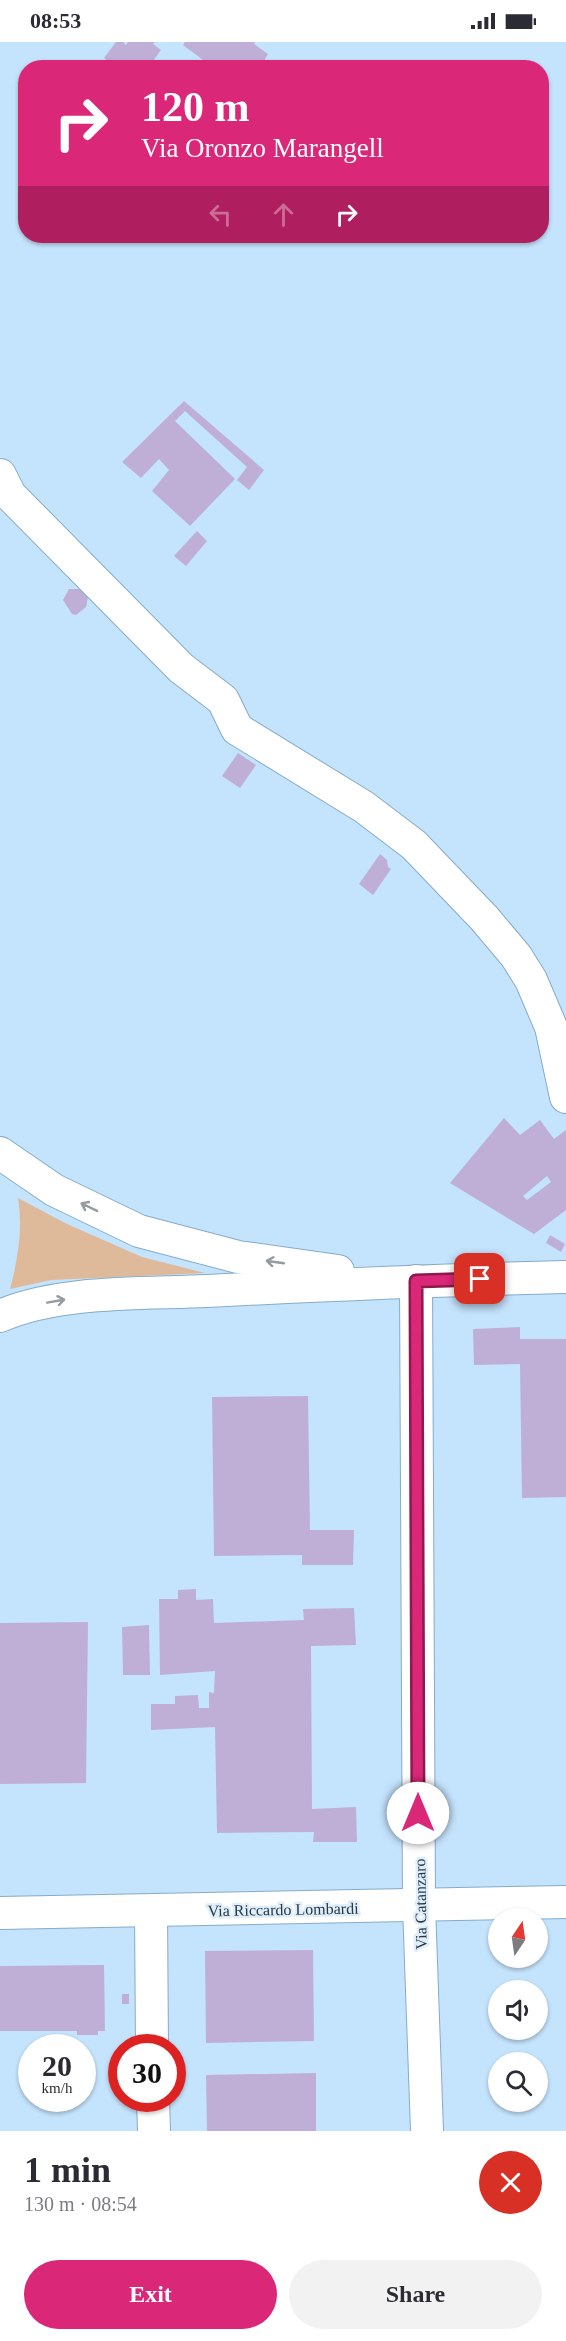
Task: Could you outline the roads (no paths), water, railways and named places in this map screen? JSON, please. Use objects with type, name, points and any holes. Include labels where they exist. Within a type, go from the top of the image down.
[{"type":"street","points":[[0,475],[10,495],[173,660],[223,700],[237,729],[364,807],[406,839],[483,918],[516,956],[531,980],[550,1027],[566,1097]]},
{"type":"street","points":[[0,1153],[54,1190],[139,1231],[238,1257],[416,1281]]},
{"type":"street","points":[[0,1316],[17,1308],[74,1298],[416,1281],[566,1277]]},
{"type":"street","name":"Via Catanzaro","points":[[416,1281],[419,1906],[427,2131]]},
{"type":"street","name":"Via Riccardo Lombardi","points":[[0,1913],[566,1902]]},
{"type":"street","points":[[151,1911],[153,2034]]},
{"type":"street","points":[[153,2112],[154,2131]]}]
